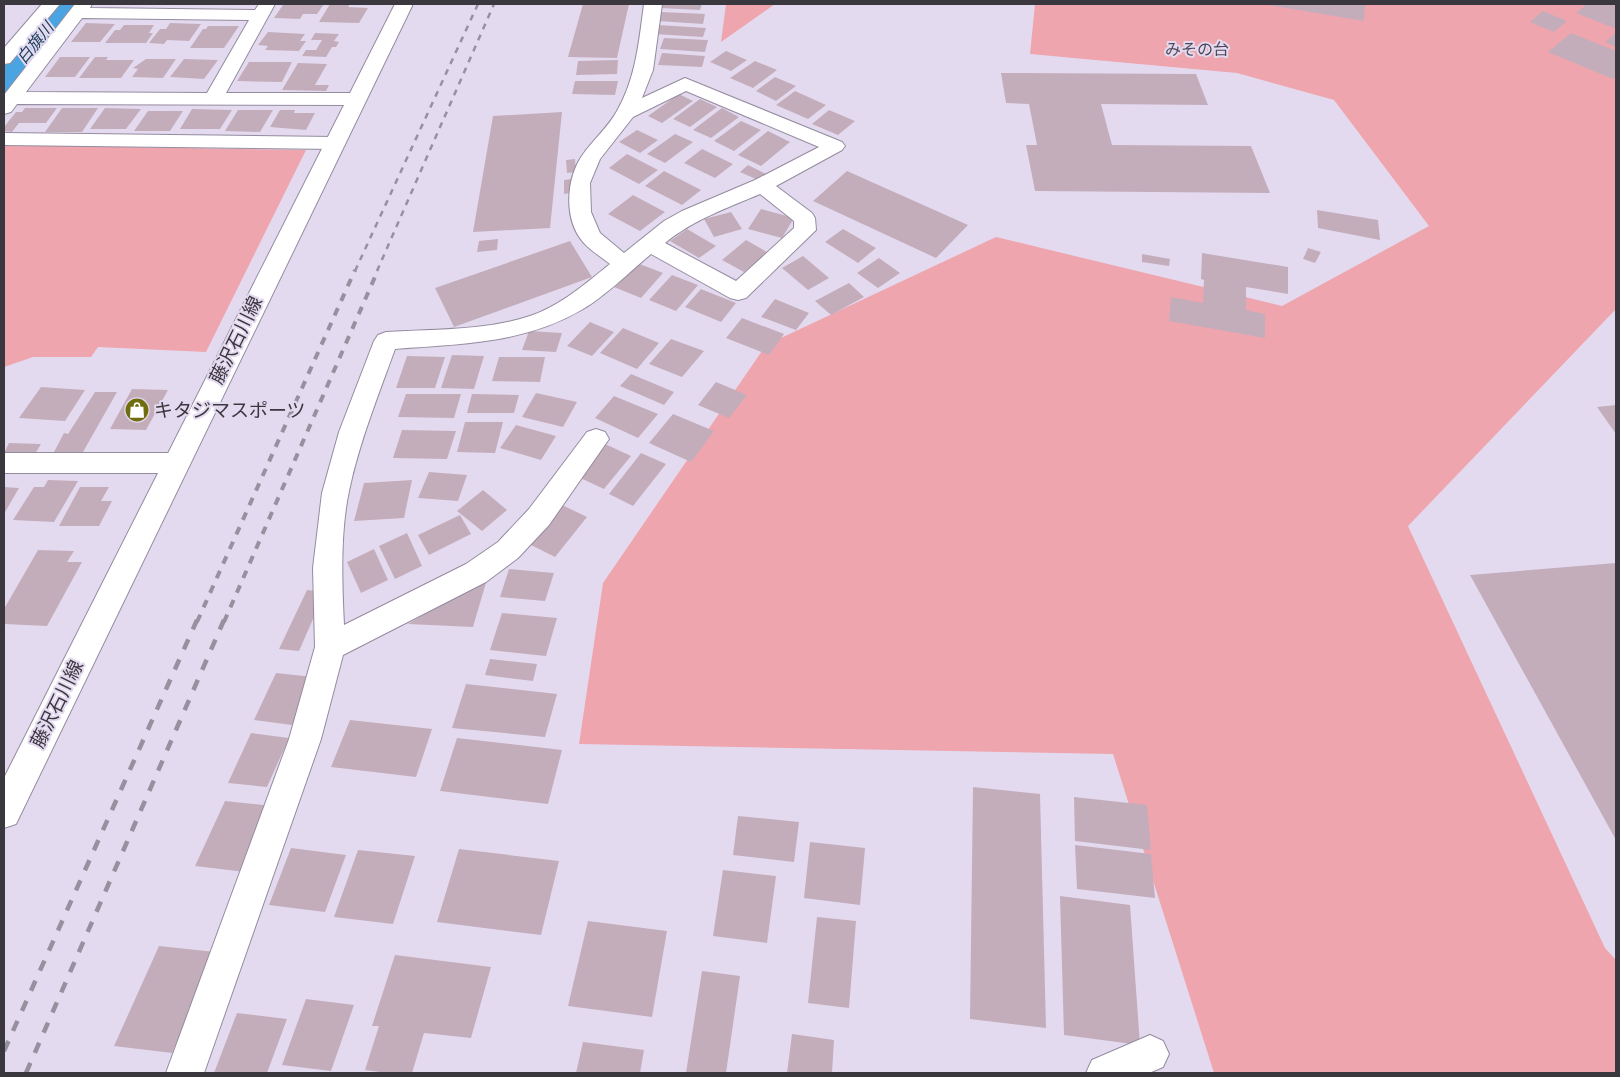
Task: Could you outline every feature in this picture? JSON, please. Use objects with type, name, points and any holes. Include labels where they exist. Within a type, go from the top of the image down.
[{"type":"street","points":[[4,60],[51,4]]},
{"type":"street","name":"藤沢石川線","points":[[4,812],[404,4]]},
{"type":"street","points":[[624,264],[591,237],[580,212],[580,182],[590,158],[626,113],[644,70],[653,4]]},
{"type":"street","points":[[8,103],[81,8],[263,9],[213,98]]},
{"type":"street","points":[[185,1073],[305,739],[330,647],[327,568],[335,493],[352,432],[386,341],[484,334],[536,323],[576,303],[672,226],[690,216],[762,185],[835,146],[685,84],[626,113]]},
{"type":"street","points":[[8,103],[213,98],[356,99]]},
{"type":"street","points":[[4,139],[334,143]]},
{"type":"street","points":[[649,244],[738,292],[805,230],[804,218],[762,185]]},
{"type":"street","points":[[330,647],[476,573],[508,550],[539,517],[596,439]]},
{"type":"street","points":[[4,463],[176,463]]},
{"type":"street","points":[[1105,1073],[1150,1054]]},
{"type":"shaded area","points":[[726,4],[775,4],[721,42]]},
{"type":"shaded area","points":[[1035,4],[1616,4],[1616,309],[1408,526],[1605,948],[1616,960],[1616,1073],[1214,1073],[1113,754],[579,744],[603,583],[766,345],[996,237],[1282,306],[1429,226],[1334,100],[1237,73],[1030,54]]},
{"type":"shaded area","points":[[4,145],[306,150],[206,352],[98,347],[91,357],[33,357],[4,367]]},
{"type":"building","points":[[324,4],[317,14],[303,14],[300,19],[274,18],[283,5]]},
{"type":"building","points":[[330,4],[350,4],[348,7],[368,8],[359,23],[319,22]]},
{"type":"building","points":[[583,4],[629,4],[617,58],[568,57]]},
{"type":"building","points":[[661,4],[702,4],[700,10],[660,8]]},
{"type":"building","points":[[1365,4],[1364,21],[1269,5]]},
{"type":"building","points":[[1587,4],[1616,4],[1616,25],[1614,28],[1576,13]]},
{"type":"building","points":[[1543,11],[1567,21],[1554,32],[1530,22]]},
{"type":"building","points":[[661,12],[705,14],[703,24],[658,21]]},
{"type":"building","points":[[86,23],[115,24],[100,42],[71,42]]},
{"type":"building","points":[[170,23],[201,24],[189,41],[167,40],[164,44],[149,43],[160,29],[166,29]]},
{"type":"building","points":[[124,25],[154,25],[149,33],[153,33],[146,43],[105,43],[115,30],[120,30]]},
{"type":"building","points":[[658,25],[706,28],[703,37],[654,34]]},
{"type":"building","points":[[208,26],[239,26],[224,48],[190,48],[203,29],[206,29]]},
{"type":"building","points":[[268,32],[305,34],[300,41],[306,41],[299,51],[265,50],[268,46],[258,45]]},
{"type":"building","points":[[315,33],[339,34],[334,41],[339,42],[336,47],[332,47],[326,57],[302,56],[306,50],[316,50],[322,40],[311,40]]},
{"type":"building","points":[[1571,33],[1616,51],[1616,77],[1613,79],[1548,52]]},
{"type":"building","points":[[1616,33],[1616,47],[1605,42]]},
{"type":"building","points":[[664,38],[708,40],[705,52],[660,49]]},
{"type":"building","points":[[726,51],[747,60],[731,71],[710,62]]},
{"type":"building","points":[[662,53],[705,56],[702,67],[658,65]]},
{"type":"building","points":[[60,57],[90,57],[75,77],[45,77]]},
{"type":"building","points":[[95,57],[108,57],[106,60],[134,60],[121,78],[79,78]]},
{"type":"building","points":[[146,59],[176,59],[163,78],[132,77],[138,69],[133,68]]},
{"type":"building","points":[[184,59],[218,60],[204,79],[170,77]]},
{"type":"building","points":[[618,60],[617,74],[576,75],[578,61]]},
{"type":"building","points":[[755,61],[777,70],[753,88],[730,78]]},
{"type":"building","points":[[249,62],[292,62],[282,82],[237,81]]},
{"type":"building","points":[[298,63],[327,64],[315,85],[329,85],[326,91],[282,90]]},
{"type":"building","points":[[1001,73],[1196,74],[1208,105],[1101,104],[1112,145],[1251,146],[1270,193],[1035,191],[1026,145],[1037,145],[1029,104],[1006,103]]},
{"type":"building","points":[[775,77],[796,86],[776,101],[756,91]]},
{"type":"building","points":[[575,81],[618,81],[615,95],[572,94]]},
{"type":"building","points":[[795,91],[826,105],[808,119],[776,105]]},
{"type":"building","points":[[679,94],[693,101],[662,123],[648,116]]},
{"type":"building","points":[[700,99],[717,107],[690,127],[673,119]]},
{"type":"building","points":[[25,108],[57,108],[46,123],[19,123],[12,132],[4,131],[4,127],[16,112],[22,112]]},
{"type":"building","points":[[62,108],[98,108],[82,132],[45,132]]},
{"type":"building","points":[[105,108],[141,109],[126,129],[90,129]]},
{"type":"building","points":[[722,108],[739,117],[711,138],[693,130]]},
{"type":"building","points":[[192,109],[232,110],[220,129],[180,129]]},
{"type":"building","points":[[238,110],[273,110],[260,132],[225,131]]},
{"type":"building","points":[[280,110],[295,110],[294,113],[315,113],[306,130],[270,127]]},
{"type":"building","points":[[829,110],[855,121],[838,135],[812,124]]},
{"type":"building","points":[[148,111],[183,111],[170,131],[134,131]]},
{"type":"building","points":[[562,112],[550,228],[473,232],[493,116]]},
{"type":"building","points":[[741,121],[761,130],[734,151],[714,141]]},
{"type":"building","points":[[637,130],[658,140],[640,153],[619,142]]},
{"type":"building","points":[[768,131],[790,142],[761,166],[738,155]]},
{"type":"building","points":[[675,134],[693,142],[665,163],[647,154]]},
{"type":"building","points":[[702,149],[733,164],[715,178],[684,163]]},
{"type":"building","points":[[627,154],[658,170],[639,184],[609,168]]},
{"type":"building","points":[[575,159],[576,172],[567,173],[566,160]]},
{"type":"building","points":[[748,165],[766,174],[758,180],[740,172]]},
{"type":"building","points":[[664,171],[701,190],[682,205],[645,186]]},
{"type":"building","points":[[847,171],[968,225],[936,258],[813,201]]},
{"type":"building","points":[[572,179],[571,193],[564,194],[564,180]]},
{"type":"building","points":[[633,195],[665,212],[640,231],[608,214]]},
{"type":"building","points":[[761,209],[794,218],[782,238],[748,229]]},
{"type":"building","points":[[1317,210],[1378,220],[1380,240],[1318,228]]},
{"type":"building","points":[[731,212],[742,229],[714,237],[704,219]]},
{"type":"building","points":[[687,229],[716,246],[699,258],[670,241]]},
{"type":"building","points":[[843,229],[876,248],[858,263],[825,242]]},
{"type":"building","points":[[498,239],[497,250],[477,252],[479,241]]},
{"type":"building","points":[[746,240],[767,252],[744,272],[722,260]]},
{"type":"building","points":[[570,241],[592,277],[454,327],[435,288]]},
{"type":"building","points":[[1308,248],[1321,252],[1315,263],[1303,259]]},
{"type":"building","points":[[1202,253],[1288,267],[1288,294],[1246,287],[1246,310],[1265,314],[1265,338],[1169,321],[1171,297],[1203,303],[1204,280],[1201,279]]},
{"type":"building","points":[[1142,254],[1170,259],[1169,266],[1142,262]]},
{"type":"building","points":[[803,256],[829,278],[808,290],[782,268]]},
{"type":"building","points":[[879,258],[900,273],[878,288],[857,273]]},
{"type":"building","points":[[637,263],[663,273],[641,298],[614,287]]},
{"type":"building","points":[[672,275],[698,285],[676,311],[649,300]]},
{"type":"building","points":[[849,283],[864,297],[831,315],[815,301]]},
{"type":"building","points":[[701,289],[736,303],[721,322],[685,307]]},
{"type":"building","points":[[775,299],[809,313],[796,330],[761,317]]},
{"type":"building","points":[[742,318],[784,334],[769,355],[726,338]]},
{"type":"building","points":[[590,322],[614,332],[592,356],[567,346]]},
{"type":"building","points":[[623,328],[659,343],[637,369],[600,353]]},
{"type":"building","points":[[529,331],[562,333],[556,352],[522,350]]},
{"type":"building","points":[[671,339],[704,351],[682,377],[649,364]]},
{"type":"building","points":[[452,355],[484,356],[474,389],[441,388]]},
{"type":"building","points":[[407,356],[445,357],[435,388],[396,388]]},
{"type":"building","points":[[499,357],[545,357],[540,382],[492,381]]},
{"type":"building","points":[[631,374],[674,392],[664,405],[620,386]]},
{"type":"building","points":[[716,382],[747,395],[729,418],[698,405]]},
{"type":"building","points":[[41,387],[85,390],[65,421],[19,418]]},
{"type":"building","points":[[132,389],[168,390],[146,430],[110,429]]},
{"type":"building","points":[[95,392],[117,392],[83,452],[54,452],[64,433],[68,434]]},
{"type":"building","points":[[536,393],[577,402],[563,427],[522,417]]},
{"type":"building","points":[[406,394],[461,394],[454,418],[398,417]]},
{"type":"building","points":[[472,394],[519,395],[514,413],[467,413]]},
{"type":"building","points":[[614,396],[658,414],[638,438],[595,418]]},
{"type":"building","points":[[1616,405],[1616,434],[1597,407]]},
{"type":"building","points":[[673,414],[714,431],[691,462],[649,443]]},
{"type":"building","points":[[465,422],[503,422],[495,453],[457,452]]},
{"type":"building","points":[[516,425],[556,436],[541,460],[500,448]]},
{"type":"building","points":[[402,430],[456,431],[447,459],[393,458]]},
{"type":"building","points":[[9,443],[41,444],[35,454],[4,453]]},
{"type":"building","points":[[603,443],[631,456],[604,489],[576,476]]},
{"type":"building","points":[[641,453],[666,464],[633,506],[609,494]]},
{"type":"building","points":[[429,472],[467,475],[458,501],[418,498]]},
{"type":"building","points":[[48,480],[78,481],[54,522],[13,520],[34,487],[44,487]]},
{"type":"building","points":[[412,480],[404,518],[354,521],[364,483]]},
{"type":"building","points":[[4,487],[19,488],[4,514]]},
{"type":"building","points":[[80,487],[109,487],[101,501],[112,501],[99,526],[59,526]]},
{"type":"building","points":[[483,490],[507,510],[482,531],[457,511]]},
{"type":"building","points":[[560,504],[587,517],[555,557],[527,543]]},
{"type":"building","points":[[460,515],[471,534],[429,555],[418,535]]},
{"type":"building","points":[[407,533],[422,566],[395,579],[379,546]]},
{"type":"building","points":[[374,549],[388,580],[361,593],[347,562]]},
{"type":"building","points":[[38,550],[74,551],[67,562],[82,562],[47,626],[4,624],[4,609]]},
{"type":"building","points":[[1616,563],[1616,840],[1470,575]]},
{"type":"building","points":[[509,569],[554,573],[545,601],[500,597]]},
{"type":"building","points":[[488,576],[473,627],[408,624]]},
{"type":"building","points":[[307,590],[325,592],[299,651],[279,649]]},
{"type":"building","points":[[502,613],[557,618],[546,656],[490,650]]},
{"type":"building","points":[[490,659],[537,664],[533,681],[485,675]]},
{"type":"building","points":[[276,673],[313,677],[292,725],[254,720]]},
{"type":"building","points":[[466,684],[557,694],[545,737],[452,728]]},
{"type":"building","points":[[350,720],[432,729],[416,777],[331,767]]},
{"type":"building","points":[[251,733],[289,738],[267,787],[228,783]]},
{"type":"building","points":[[457,738],[562,750],[548,804],[440,791]]},
{"type":"building","points":[[973,787],[1040,794],[1046,1028],[970,1019]]},
{"type":"building","points":[[1074,797],[1147,805],[1151,850],[1075,841]]},
{"type":"building","points":[[225,801],[273,806],[245,872],[195,866]]},
{"type":"building","points":[[738,816],[799,822],[794,862],[733,855]]},
{"type":"building","points":[[810,842],[865,848],[860,905],[804,898]]},
{"type":"building","points":[[1075,845],[1151,854],[1155,898],[1077,889]]},
{"type":"building","points":[[291,848],[346,855],[325,912],[269,905]]},
{"type":"building","points":[[459,849],[559,861],[541,935],[437,922]]},
{"type":"building","points":[[358,850],[415,856],[393,924],[334,917]]},
{"type":"building","points":[[723,870],[776,876],[767,943],[713,936]]},
{"type":"building","points":[[1060,896],[1130,905],[1140,1045],[1064,1035]]},
{"type":"building","points":[[817,917],[856,921],[849,1008],[808,1003]]},
{"type":"building","points":[[588,921],[667,931],[652,1017],[568,1006]]},
{"type":"building","points":[[159,946],[215,952],[172,1053],[114,1046]]},
{"type":"building","points":[[395,955],[491,967],[471,1038],[424,1033],[412,1073],[387,1073],[365,1070],[379,1026],[372,1026]]},
{"type":"building","points":[[702,971],[740,976],[726,1073],[686,1073]]},
{"type":"building","points":[[306,999],[354,1005],[331,1071],[282,1065]]},
{"type":"building","points":[[237,1013],[287,1019],[267,1073],[214,1073]]},
{"type":"building","points":[[792,1034],[834,1040],[832,1073],[787,1073]]},
{"type":"building","points":[[583,1042],[644,1050],[640,1073],[576,1073]]},
{"type":"waterway","name":"白旗川","points":[[4,83],[67,4]]},
{"type":"railway","points":[[355,271],[478,4]]},
{"type":"railway","points":[[377,271],[494,4]]},
{"type":"railway","points":[[197,622],[355,270]]},
{"type":"railway","points":[[224,622],[378,270]]},
{"type":"railway","points":[[4,1051],[197,620]]},
{"type":"railway","points":[[26,1073],[224,620]]},
{"type":"place","name":"キタジマスポーツ","points":[[137,410]]},
{"type":"district","name":"みその台","points":[[1197,49]]}]
